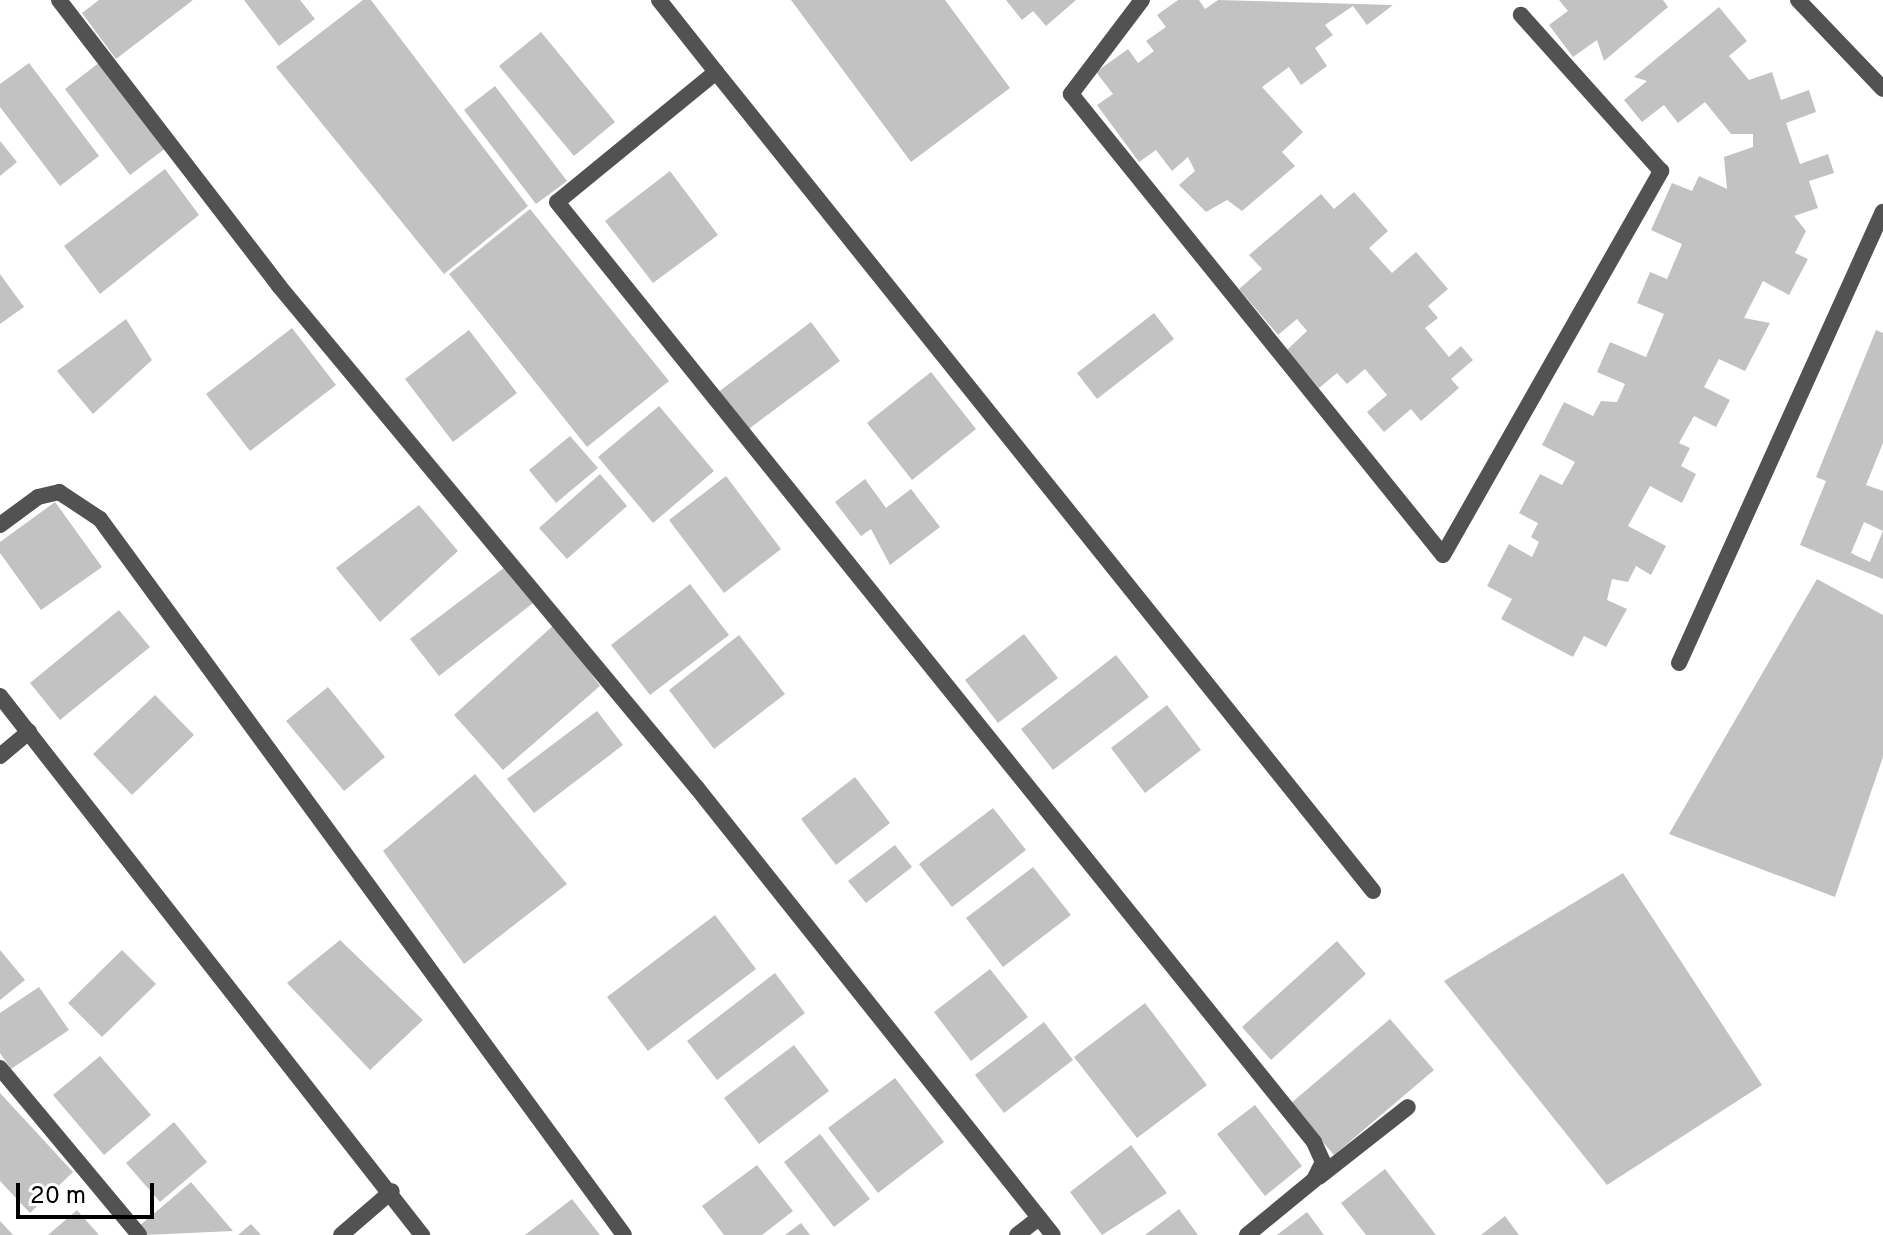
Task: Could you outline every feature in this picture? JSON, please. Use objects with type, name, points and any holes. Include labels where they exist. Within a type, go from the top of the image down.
[{"type":"street","points":[[59,0],[279,286],[688,776],[1053,1235]]},
{"type":"street","points":[[659,0],[1373,891]]},
{"type":"street","points":[[1142,0],[1071,94],[1443,555],[1661,171],[1521,15]]},
{"type":"street","points":[[1798,0],[1883,89]]},
{"type":"street","points":[[716,72],[557,202],[1305,1130],[1323,1162],[1314,1180]]},
{"type":"street","points":[[1679,663],[1883,212]]},
{"type":"street","points":[[0,525],[38,497],[59,492],[100,519],[624,1235]]},
{"type":"street","points":[[0,696],[392,1191],[422,1235]]},
{"type":"street","points":[[0,756],[29,732]]},
{"type":"street","points":[[0,1068],[139,1235]]},
{"type":"street","points":[[1247,1235],[1408,1107]]},
{"type":"street","points":[[341,1235],[392,1191]]},
{"type":"street","points":[[1017,1235],[1039,1218]]},
{"type":"building","points":[[99,0],[193,0],[116,59],[82,13]]},
{"type":"building","points":[[244,0],[300,0],[315,19],[279,46]]},
{"type":"building","points":[[363,0],[371,0],[528,206],[444,274],[276,67]]},
{"type":"building","points":[[791,0],[945,0],[1010,88],[911,162]]},
{"type":"building","points":[[1006,0],[1076,0],[1046,26],[1033,11],[1022,20]]},
{"type":"building","points":[[1178,0],[1199,0],[1205,9],[1218,0],[1393,5],[1367,25],[1353,6],[1325,25],[1333,35],[1315,48],[1327,66],[1301,85],[1289,67],[1262,87],[1303,132],[1282,152],[1295,166],[1242,211],[1227,200],[1206,212],[1179,185],[1195,171],[1188,157],[1172,171],[1156,150],[1139,162],[1097,105],[1113,94],[1096,72],[1128,49],[1138,63],[1154,51],[1146,41],[1166,27],[1157,15]]},
{"type":"building","points":[[1559,0],[1663,0],[1668,7],[1604,61],[1597,40],[1573,57],[1549,25],[1568,11]]},
{"type":"building","points":[[1719,7],[1747,41],[1729,56],[1749,80],[1772,72],[1781,100],[1809,90],[1816,112],[1786,123],[1800,164],[1828,154],[1834,173],[1809,181],[1818,208],[1794,216],[1806,231],[1795,253],[1808,259],[1789,295],[1763,281],[1744,318],[1770,323],[1745,371],[1719,359],[1704,387],[1730,400],[1716,427],[1694,416],[1679,443],[1690,448],[1681,466],[1696,474],[1682,503],[1650,486],[1628,526],[1666,546],[1651,575],[1636,566],[1628,582],[1612,579],[1607,600],[1627,609],[1606,647],[1584,636],[1573,657],[1501,619],[1512,599],[1487,586],[1509,544],[1532,557],[1539,542],[1531,537],[1538,523],[1519,513],[1540,474],[1562,485],[1575,462],[1542,445],[1564,402],[1593,416],[1601,401],[1617,402],[1625,384],[1597,372],[1610,342],[1646,357],[1664,314],[1637,303],[1650,272],[1667,279],[1682,244],[1651,230],[1672,183],[1692,191],[1699,176],[1727,189],[1724,157],[1753,147],[1753,134],[1731,134],[1705,102],[1678,123],[1664,105],[1642,122],[1624,100],[1647,81],[1634,77]]},
{"type":"building","points":[[541,32],[615,122],[574,156],[499,66]]},
{"type":"building","points":[[100,62],[166,148],[130,175],[65,89]]},
{"type":"building","points":[[29,63],[99,156],[60,186],[0,107],[0,84]]},
{"type":"building","points":[[495,86],[567,181],[536,204],[464,110]]},
{"type":"building","points":[[0,141],[17,162],[0,176]]},
{"type":"building","points":[[165,169],[199,215],[100,294],[64,246]]},
{"type":"building","points":[[670,171],[718,235],[653,283],[605,221]]},
{"type":"building","points":[[1354,192],[1388,231],[1369,248],[1392,273],[1416,252],[1448,289],[1428,306],[1438,318],[1425,328],[1449,357],[1461,346],[1473,360],[1451,379],[1459,388],[1421,421],[1411,409],[1384,432],[1367,412],[1387,395],[1365,369],[1347,384],[1337,373],[1319,388],[1287,350],[1307,331],[1297,319],[1278,335],[1239,289],[1262,269],[1249,255],[1321,194],[1334,209]]},
{"type":"building","points":[[530,209],[669,381],[587,447],[449,274]]},
{"type":"building","points":[[0,274],[24,307],[0,324]]},
{"type":"building","points":[[1154,313],[1174,339],[1097,399],[1077,373]]},
{"type":"building","points":[[126,319],[152,360],[93,414],[57,371]]},
{"type":"building","points":[[811,322],[840,361],[746,431],[717,393]]},
{"type":"building","points":[[292,328],[336,385],[250,451],[206,394]]},
{"type":"building","points":[[469,330],[517,393],[453,442],[405,379]]},
{"type":"building","points":[[1876,330],[1883,333],[1883,443],[1866,485],[1883,491],[1883,531],[1883,579],[1800,545],[1826,481],[1816,477]],"holes":[[[1864,522],[1883,531],[1870,562],[1851,553]]]},
{"type":"building","points":[[931,372],[976,429],[912,480],[867,423]]},
{"type":"building","points":[[659,406],[714,471],[653,523],[598,457]]},
{"type":"building","points":[[570,436],[598,468],[556,503],[529,470]]},
{"type":"building","points":[[600,474],[627,506],[567,559],[539,528]]},
{"type":"building","points":[[726,476],[781,549],[724,593],[669,520]]},
{"type":"building","points":[[865,479],[886,508],[911,489],[940,527],[890,565],[871,529],[861,536],[835,502]]},
{"type":"building","points":[[55,502],[102,567],[41,610],[0,553],[0,542]]},
{"type":"building","points":[[419,505],[458,551],[380,622],[336,568]]},
{"type":"building","points":[[509,564],[537,600],[439,676],[410,639]]},
{"type":"building","points":[[1817,579],[1883,615],[1883,757],[1835,897],[1669,834]]},
{"type":"building","points":[[690,584],[729,635],[650,695],[611,645]]},
{"type":"building","points":[[119,610],[150,647],[60,720],[30,683]]},
{"type":"building","points":[[555,624],[600,686],[503,770],[454,715]]},
{"type":"building","points":[[1024,634],[1058,678],[998,723],[965,680]]},
{"type":"building","points":[[739,635],[785,694],[714,749],[669,690]]},
{"type":"building","points":[[1116,655],[1149,697],[1053,770],[1021,729]]},
{"type":"building","points":[[328,687],[385,757],[344,791],[286,721]]},
{"type":"building","points":[[155,695],[194,735],[132,795],[93,754]]},
{"type":"building","points":[[1167,705],[1201,750],[1145,793],[1111,748]]},
{"type":"building","points":[[597,711],[623,745],[534,813],[507,779]]},
{"type":"building","points":[[475,774],[567,884],[464,964],[383,851]]},
{"type":"building","points":[[855,777],[890,823],[836,865],[801,819]]},
{"type":"building","points":[[993,808],[1026,850],[952,907],[919,864]]},
{"type":"building","points":[[895,845],[912,867],[866,903],[848,881]]},
{"type":"building","points":[[1033,867],[1071,915],[1003,967],[966,918]]},
{"type":"building","points":[[1623,873],[1762,1085],[1607,1185],[1444,981]]},
{"type":"building","points":[[715,915],[756,969],[648,1051],[607,997]]},
{"type":"building","points":[[340,940],[423,1020],[370,1070],[287,983]]},
{"type":"building","points":[[1337,941],[1366,974],[1271,1060],[1242,1027]]},
{"type":"building","points":[[0,950],[25,980],[0,1000]]},
{"type":"building","points":[[122,950],[156,984],[102,1037],[68,1003]]},
{"type":"building","points":[[990,969],[1028,1017],[971,1061],[934,1012]]},
{"type":"building","points":[[775,973],[805,1013],[717,1080],[687,1041]]},
{"type":"building","points":[[39,987],[69,1030],[11,1069],[0,1053],[0,1013]]},
{"type":"building","points":[[1145,1003],[1207,1085],[1137,1138],[1074,1057]]},
{"type":"building","points":[[1390,1019],[1434,1070],[1334,1155],[1290,1104]]},
{"type":"building","points":[[1044,1022],[1073,1060],[1004,1113],[975,1075]]},
{"type":"building","points":[[794,1045],[829,1091],[759,1144],[724,1098]]},
{"type":"building","points":[[100,1056],[151,1115],[104,1155],[53,1095]]},
{"type":"building","points":[[895,1078],[944,1142],[878,1193],[828,1128]]},
{"type":"building","points":[[0,1093],[73,1172],[30,1213],[0,1181]]},
{"type":"building","points":[[1255,1105],[1302,1166],[1265,1196],[1217,1134]]},
{"type":"building","points":[[174,1122],[207,1162],[160,1202],[126,1163]]},
{"type":"building","points":[[820,1134],[870,1199],[834,1227],[784,1162]]},
{"type":"building","points":[[1131,1145],[1167,1193],[1102,1235],[1070,1192]]},
{"type":"building","points":[[757,1165],[793,1211],[762,1235],[724,1235],[702,1206]]},
{"type":"building","points":[[1385,1169],[1436,1235],[1366,1235],[1341,1203]]},
{"type":"building","points":[[191,1182],[233,1231],[145,1235],[138,1227]]},
{"type":"building","points":[[572,1199],[600,1235],[525,1235]]},
{"type":"building","points":[[1179,1209],[1198,1235],[1145,1235]]},
{"type":"building","points":[[77,1210],[99,1235],[48,1235]]},
{"type":"building","points":[[1307,1212],[1324,1235],[1277,1235]]},
{"type":"building","points":[[1505,1216],[1519,1235],[1481,1235]]},
{"type":"building","points":[[0,1221],[13,1235],[0,1235]]},
{"type":"building","points":[[801,1223],[810,1235],[785,1235]]},
{"type":"building","points":[[251,1224],[261,1235],[238,1235]]}]
